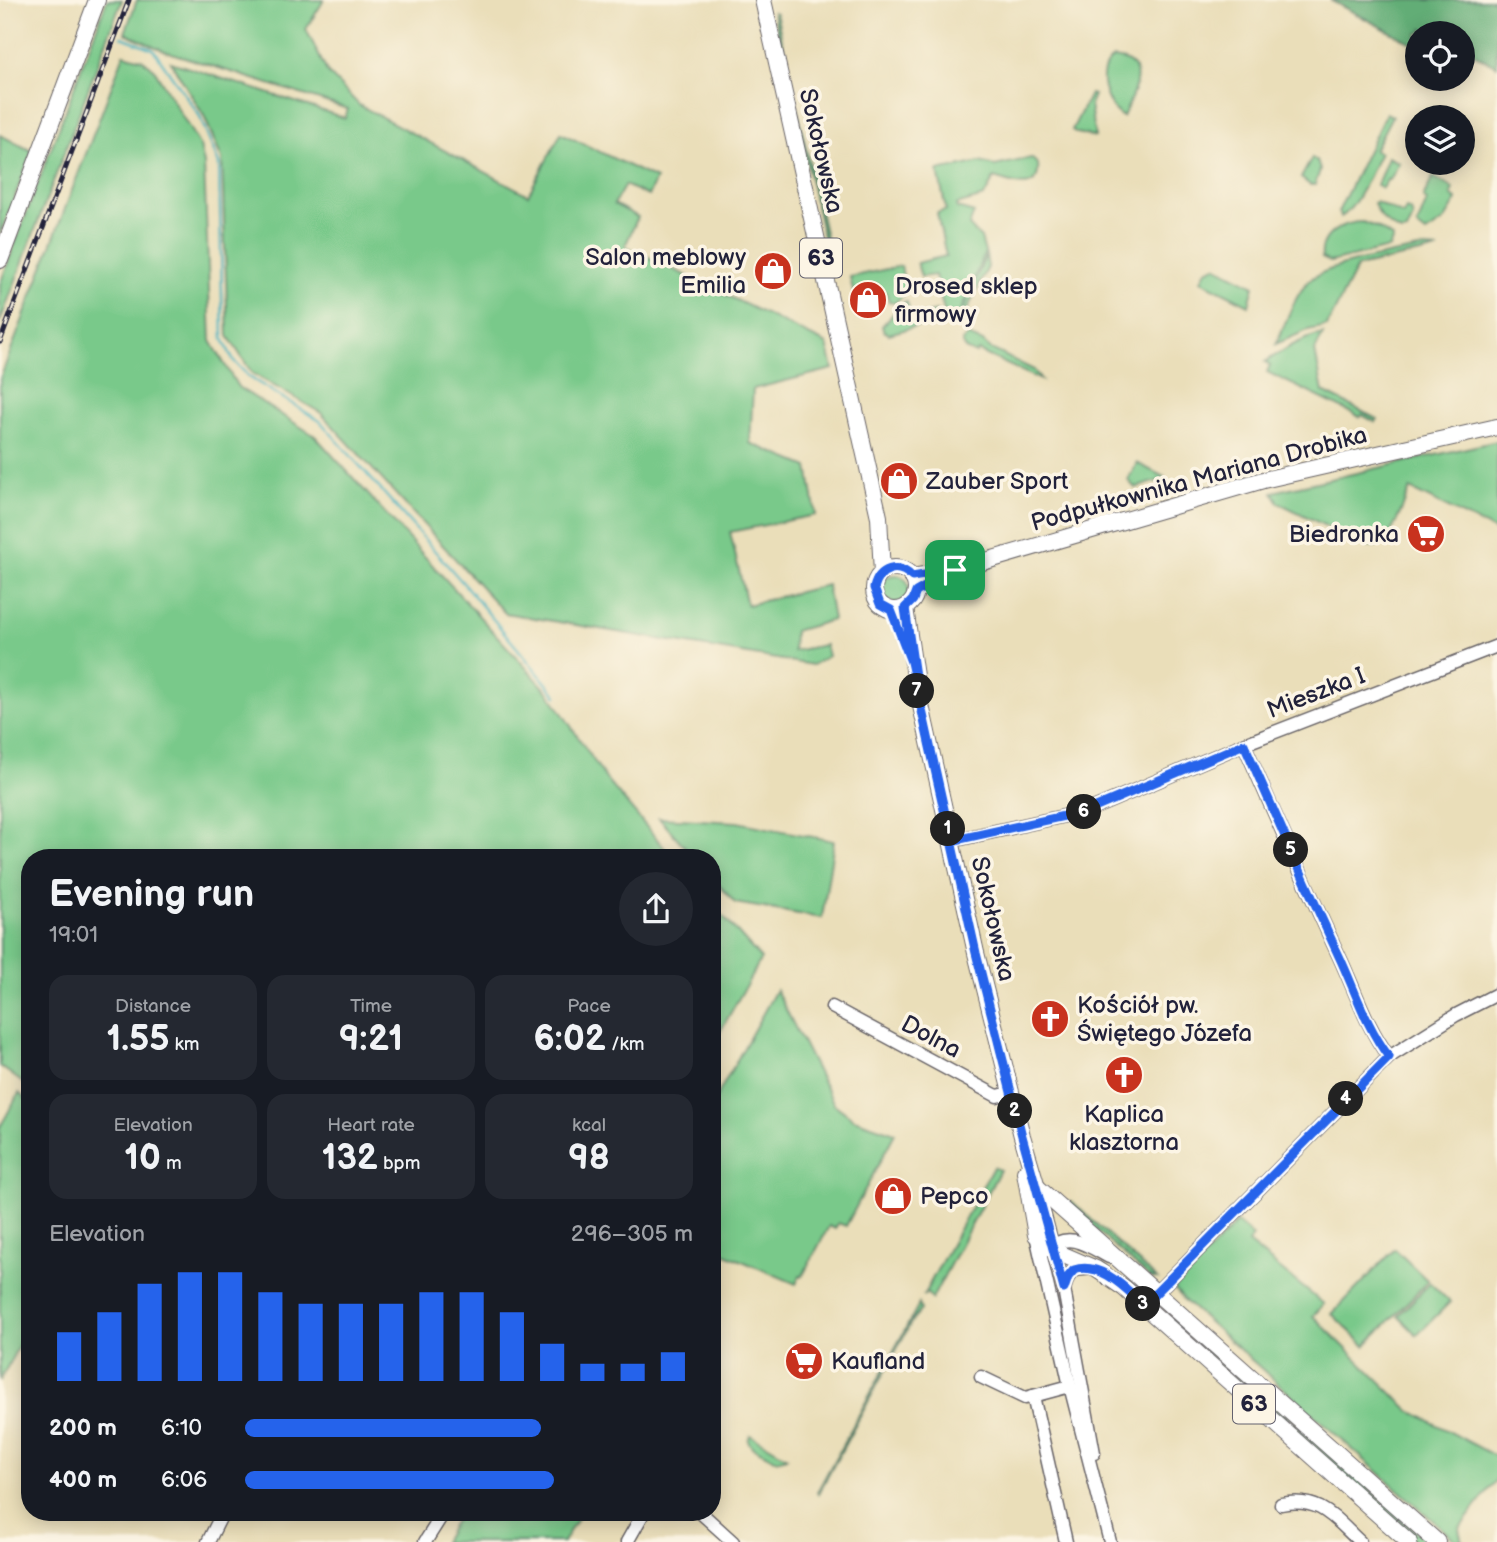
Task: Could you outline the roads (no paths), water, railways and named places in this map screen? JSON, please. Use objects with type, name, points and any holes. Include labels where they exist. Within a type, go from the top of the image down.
[{"type":"main road","points":[[0,260],[97,0]]},
{"type":"main road","name":"Sokołowska","points":[[763,0],[878,517],[882,573]]},
{"type":"main road","name":"Podpułkownika Mariana Drobika","points":[[909,579],[955,570],[1263,480],[1497,427]]},
{"type":"main road","name":"Sokołowska","points":[[878,517],[909,579]]},
{"type":"main road","points":[[882,573],[909,579],[913,600],[898,609]]},
{"type":"main road","name":"63","points":[[882,573],[876,582],[875,595],[880,604],[898,609]]},
{"type":"main road","name":"Sokołowska","points":[[898,609],[1011,1093],[1037,1187]]},
{"type":"main road","name":"Sokołowska","points":[[1024,1146],[1026,1178],[1037,1235]]},
{"type":"main road","name":"63","points":[[1037,1187],[1437,1542]]},
{"type":"main road","name":"63","points":[[1037,1235],[1059,1253],[1096,1269],[1118,1283],[1409,1542]]},
{"type":"street","name":"Mieszka I","points":[[951,841],[1087,811],[1244,744],[1497,646]]},
{"type":"street","points":[[1244,744],[1354,988],[1369,1028],[1389,1057]]},
{"type":"street","points":[[1144,1305],[1389,1057],[1456,1015],[1497,994]]},
{"type":"street","name":"Dolna","points":[[832,1007],[997,1096],[1011,1093]]},
{"type":"street","name":"Sokołowska","points":[[1037,1187],[1064,1289],[1100,1495]]},
{"type":"street","name":"Sokołowska","points":[[1037,1235],[1070,1386],[1110,1542]]},
{"type":"street","points":[[1042,1261],[1051,1246],[1063,1239],[1074,1240],[1128,1266]]},
{"type":"street","points":[[1064,1289],[1074,1270],[1096,1269]]},
{"type":"street","points":[[981,1377],[1025,1398],[1070,1386]]},
{"type":"street","points":[[1033,1396],[1066,1542]]},
{"type":"street","points":[[1281,1504],[1303,1502],[1320,1506],[1360,1542]]},
{"type":"street","points":[[208,1542],[218,1521]]},
{"type":"street","points":[[425,1542],[438,1521]]},
{"type":"street","points":[[627,1542],[639,1521]]},
{"type":"street","points":[[710,1521],[733,1542]]},
{"type":"waterway","points":[[122,37],[153,49],[199,115],[219,164],[223,339],[233,360],[249,377],[320,421],[464,584],[557,696]]},
{"type":"railway","points":[[0,342],[129,0]]},
{"type":"place","name":"Salon meblowy Emilia","points":[[773,271]]},
{"type":"place","name":"Drosed sklep firmowy","points":[[868,300]]},
{"type":"place","name":"Zauber Sport","points":[[899,481]]},
{"type":"place","name":"Biedronka","points":[[1426,534]]},
{"type":"place","name":"Kościół pw. Świętego Józefa","points":[[1050,1019]]},
{"type":"place","name":"Kaplica klasztorna","points":[[1124,1075]]},
{"type":"place","name":"Pepco","points":[[893,1196]]},
{"type":"place","name":"Kaufland","points":[[804,1361]]}]
